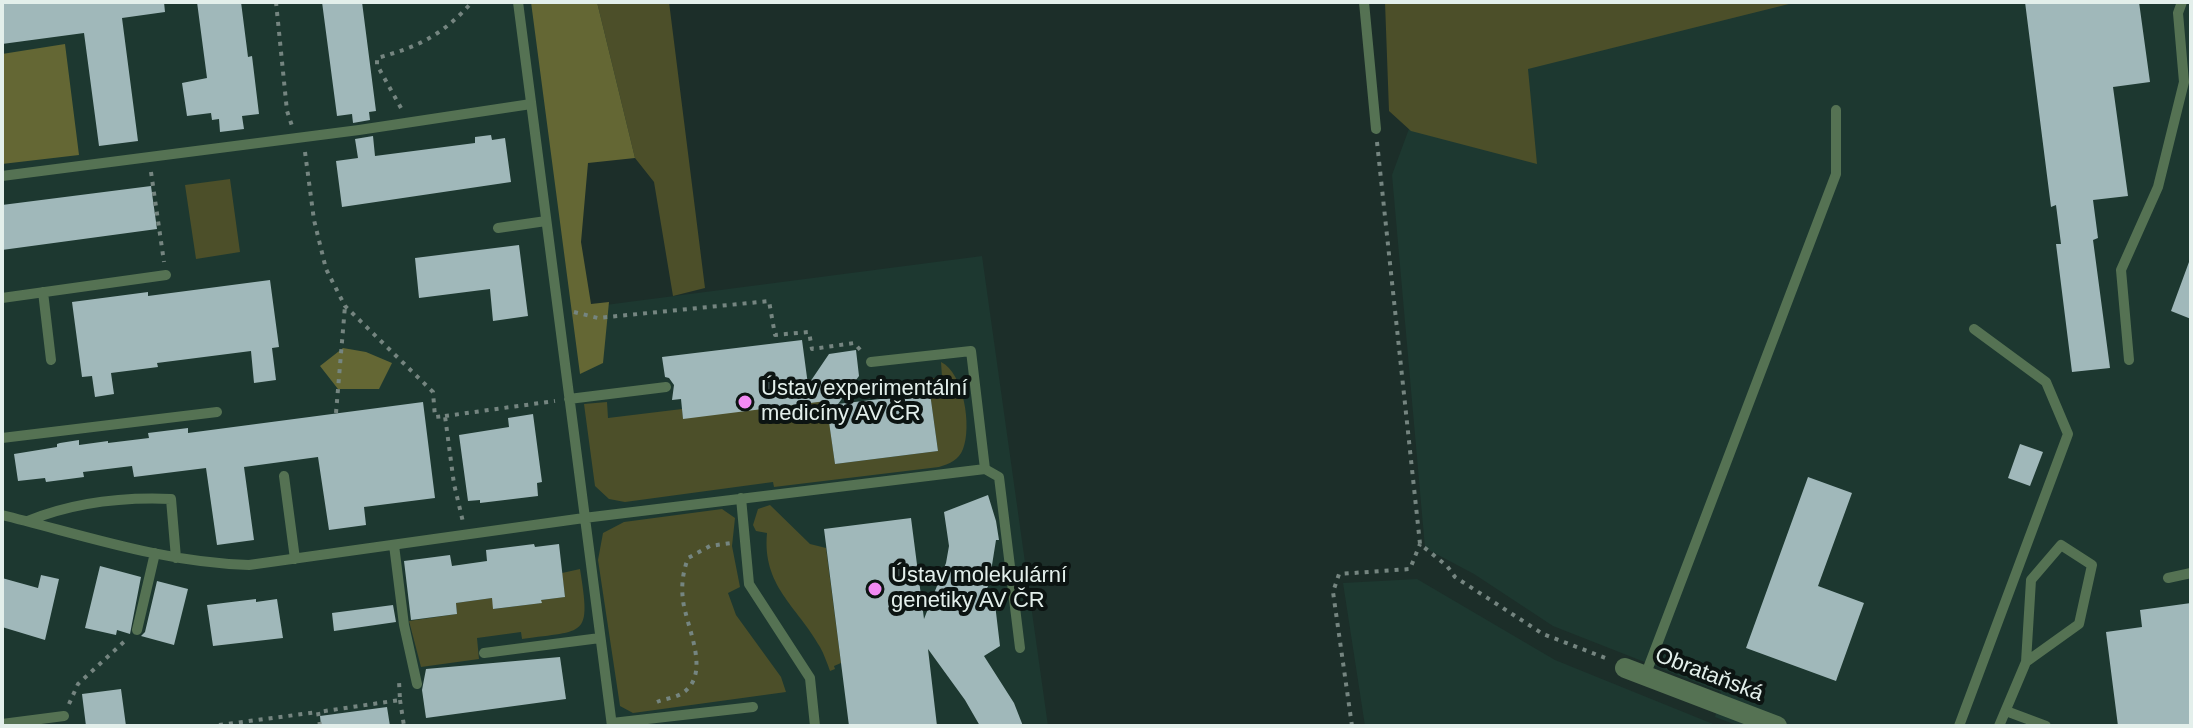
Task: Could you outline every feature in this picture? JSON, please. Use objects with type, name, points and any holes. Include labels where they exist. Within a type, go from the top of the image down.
[{"type":"street","name":"Obrataňská","points":[[1625,668],[1777,726]]},
{"type":"lane","points":[[518,2],[612,724],[753,707]]},
{"type":"lane","points":[[1364,2],[1376,129]]},
{"type":"lane","points":[[2129,360],[2121,270],[2158,187],[2184,82],[2178,13],[2182,2]]},
{"type":"lane","points":[[2,176],[300,138],[531,104]]},
{"type":"lane","points":[[1645,676],[1836,174],[1836,110]]},
{"type":"lane","points":[[498,228],[546,221]]},
{"type":"lane","points":[[2,298],[166,275]]},
{"type":"lane","points":[[43,292],[51,360]]},
{"type":"lane","points":[[1959,726],[2068,434],[2046,382],[1974,329]]},
{"type":"lane","points":[[871,362],[971,351],[985,469]]},
{"type":"lane","points":[[569,399],[666,387]]},
{"type":"lane","points":[[2,438],[217,412]]},
{"type":"lane","points":[[2,515],[176,558],[213,564],[249,565],[584,518],[985,469],[999,477],[1020,648]]},
{"type":"lane","points":[[284,476],[295,559]]},
{"type":"lane","points":[[28,521],[53,511],[140,498],[171,499],[176,558]]},
{"type":"lane","points":[[741,498],[749,584],[810,678],[815,726]]},
{"type":"lane","points":[[394,545],[417,684]]},
{"type":"lane","points":[[1999,726],[2026,662],[2031,580],[2061,545],[2092,565],[2079,624],[2026,662]]},
{"type":"lane","points":[[137,630],[155,553]]},
{"type":"lane","points":[[2168,578],[2191,573]]},
{"type":"lane","points":[[484,653],[600,638]]},
{"type":"lane","points":[[2006,711],[2046,726]]},
{"type":"lane","points":[[2,724],[64,716]]},
{"type":"path","points":[[276,2],[287,111],[300,138],[326,269],[345,306],[433,392],[435,417],[569,399]]},
{"type":"path","points":[[409,123],[377,65],[377,58],[412,49],[439,34],[472,2]]},
{"type":"path","points":[[1352,726],[1333,592],[1339,574],[1410,569],[1420,544],[1376,129]]},
{"type":"path","points":[[150,158],[166,275]]},
{"type":"path","points":[[567,310],[598,318],[769,301],[775,335],[809,332],[812,349],[854,343],[871,362]]},
{"type":"path","points":[[336,413],[345,306]]},
{"type":"path","points":[[445,416],[465,535]]},
{"type":"path","points":[[635,720],[643,705],[682,694],[692,682],[695,642],[683,603],[682,584],[688,558],[710,546],[745,542]]},
{"type":"path","points":[[1420,544],[1447,566],[1455,577],[1543,634],[1594,652],[1625,668]]},
{"type":"path","points":[[64,716],[78,684],[137,630]]},
{"type":"path","points":[[404,726],[399,668],[410,653]]},
{"type":"path","points":[[219,725],[400,700]]},
{"type":"path","points":[[318,712],[320,726]]},
{"type":"shaded area","points":[[2,2],[544,2],[582,308],[982,256],[1048,726],[2,726]]},
{"type":"shaded area","points":[[1773,2],[2191,2],[2191,726],[1739,726],[1715,717],[1721,692],[1553,626],[1474,574],[1425,548],[1392,175],[1410,126],[1527,64]]},
{"type":"shaded area","points":[[1417,579],[1555,660],[1718,726],[1365,726],[1343,583]]},
{"type":"green space","points":[[531,2],[597,2],[635,158],[588,163],[581,242],[591,304],[609,302],[603,363],[580,374]]},
{"type":"green space","points":[[597,2],[669,2],[705,288],[673,296],[654,182],[635,158]]},
{"type":"green space","points":[[1385,2],[1797,2],[1528,69],[1537,164],[1411,131],[1389,111]]},
{"type":"green space","points":[[65,44],[79,155],[2,164],[2,54]]},
{"type":"green space","points":[[230,179],[240,252],[196,259],[185,185]]},
{"type":"green space","points":[[343,348],[366,352],[392,363],[379,389],[338,389],[320,366]]},
{"type":"green space","points":[[941,362],[949,368],[960,389],[967,428],[961,453],[943,466],[774,487],[773,482],[625,502],[609,499],[595,486],[584,404],[607,402],[608,418],[682,409],[683,418],[829,380],[827,406],[835,464],[938,451],[930,393],[911,395],[909,381],[942,377]]},
{"type":"green space","points":[[770,505],[810,544],[826,548],[841,663],[830,671],[820,647],[776,582],[767,551],[767,533],[756,531],[753,525],[758,509]]},
{"type":"green space","points":[[722,509],[735,518],[732,546],[740,587],[728,593],[736,615],[781,677],[786,692],[633,713],[620,706],[598,560],[603,533],[624,522]]},
{"type":"green space","points":[[580,569],[585,608],[579,626],[571,631],[522,639],[521,632],[477,638],[479,659],[421,667],[409,621],[457,614],[456,603],[492,598],[494,609],[565,597],[562,573]]},
{"type":"building","points":[[164,2],[165,12],[122,18],[138,141],[99,146],[84,33],[2,44],[2,4]]},
{"type":"building","points":[[197,2],[241,2],[259,114],[242,116],[244,129],[220,132],[219,119],[212,120],[211,113],[187,116],[182,83],[207,78]]},
{"type":"building","points":[[322,2],[362,2],[376,111],[369,112],[370,120],[353,123],[352,114],[337,116]]},
{"type":"building","points":[[2025,2],[2139,2],[2150,82],[2113,87],[2128,196],[2093,200],[2098,238],[2093,240],[2110,368],[2072,372],[2056,244],[2061,244],[2056,205],[2051,207]]},
{"type":"building","points":[[491,135],[492,140],[505,138],[511,182],[342,207],[336,161],[358,158],[355,139],[373,136],[375,156],[475,143],[475,137]]},
{"type":"building","points":[[151,186],[157,229],[2,250],[2,205]]},
{"type":"building","points":[[519,245],[528,316],[493,321],[490,289],[419,298],[415,258]]},
{"type":"building","points":[[2191,262],[2191,319],[2171,311]]},
{"type":"building","points":[[270,280],[279,347],[272,348],[276,380],[254,383],[251,351],[157,363],[158,367],[111,373],[114,394],[95,397],[92,376],[82,377],[72,302],[148,292],[148,296]]},
{"type":"building","name":"Ústav experimentální medicíny AV ČR","points":[[802,340],[808,385],[829,354],[856,350],[859,376],[838,404],[930,393],[938,451],[835,464],[826,401],[683,419],[681,399],[672,400],[674,385],[665,377],[662,357]]},
{"type":"building","points":[[423,402],[435,498],[364,507],[366,525],[329,530],[318,457],[244,467],[254,540],[217,545],[206,468],[134,477],[132,466],[83,472],[84,477],[46,482],[45,478],[18,481],[14,454],[57,447],[60,443],[79,440],[79,445],[108,443],[149,438],[148,433],[188,428],[188,433]]},
{"type":"building","points":[[533,414],[542,482],[537,483],[538,496],[480,503],[480,500],[468,501],[459,435],[509,427],[508,418]]},
{"type":"building","points":[[2020,444],[2043,452],[2030,486],[2008,478]]},
{"type":"building","points":[[1808,477],[1852,493],[1818,586],[1864,603],[1836,681],[1746,648]]},
{"type":"building","points":[[988,495],[999,540],[996,540],[989,584],[982,599],[995,604],[1000,646],[984,656],[1014,703],[1023,726],[980,726],[928,649],[937,726],[849,726],[824,529],[911,518],[924,619],[946,563],[949,546],[944,512]]},
{"type":"building","points":[[534,544],[535,547],[559,544],[565,597],[493,609],[492,598],[456,603],[457,614],[411,620],[404,561],[450,555],[452,566],[487,561],[486,550]]},
{"type":"building","points":[[100,566],[141,577],[130,634],[117,630],[116,635],[85,628]]},
{"type":"building","points":[[41,575],[59,579],[45,640],[2,627],[2,578],[38,588]]},
{"type":"building","points":[[157,581],[188,589],[174,645],[141,636],[145,632]]},
{"type":"building","points":[[256,599],[256,602],[277,599],[283,638],[213,646],[207,605]]},
{"type":"building","points":[[2191,603],[2191,726],[2118,726],[2106,632],[2142,627],[2140,610]]},
{"type":"building","points":[[393,605],[396,622],[334,631],[332,613]]},
{"type":"building","points":[[560,657],[566,699],[426,718],[422,690],[426,669]]},
{"type":"building","points":[[121,689],[126,726],[86,726],[82,694]]},
{"type":"building","points":[[387,707],[390,726],[321,726],[320,716]]},
{"type":"place","name":"Ústav experimentální medicíny AV ČR","points":[[745,402]]},
{"type":"place","name":"Ústav molekulární genetiky AV ČR","points":[[875,589]]}]
